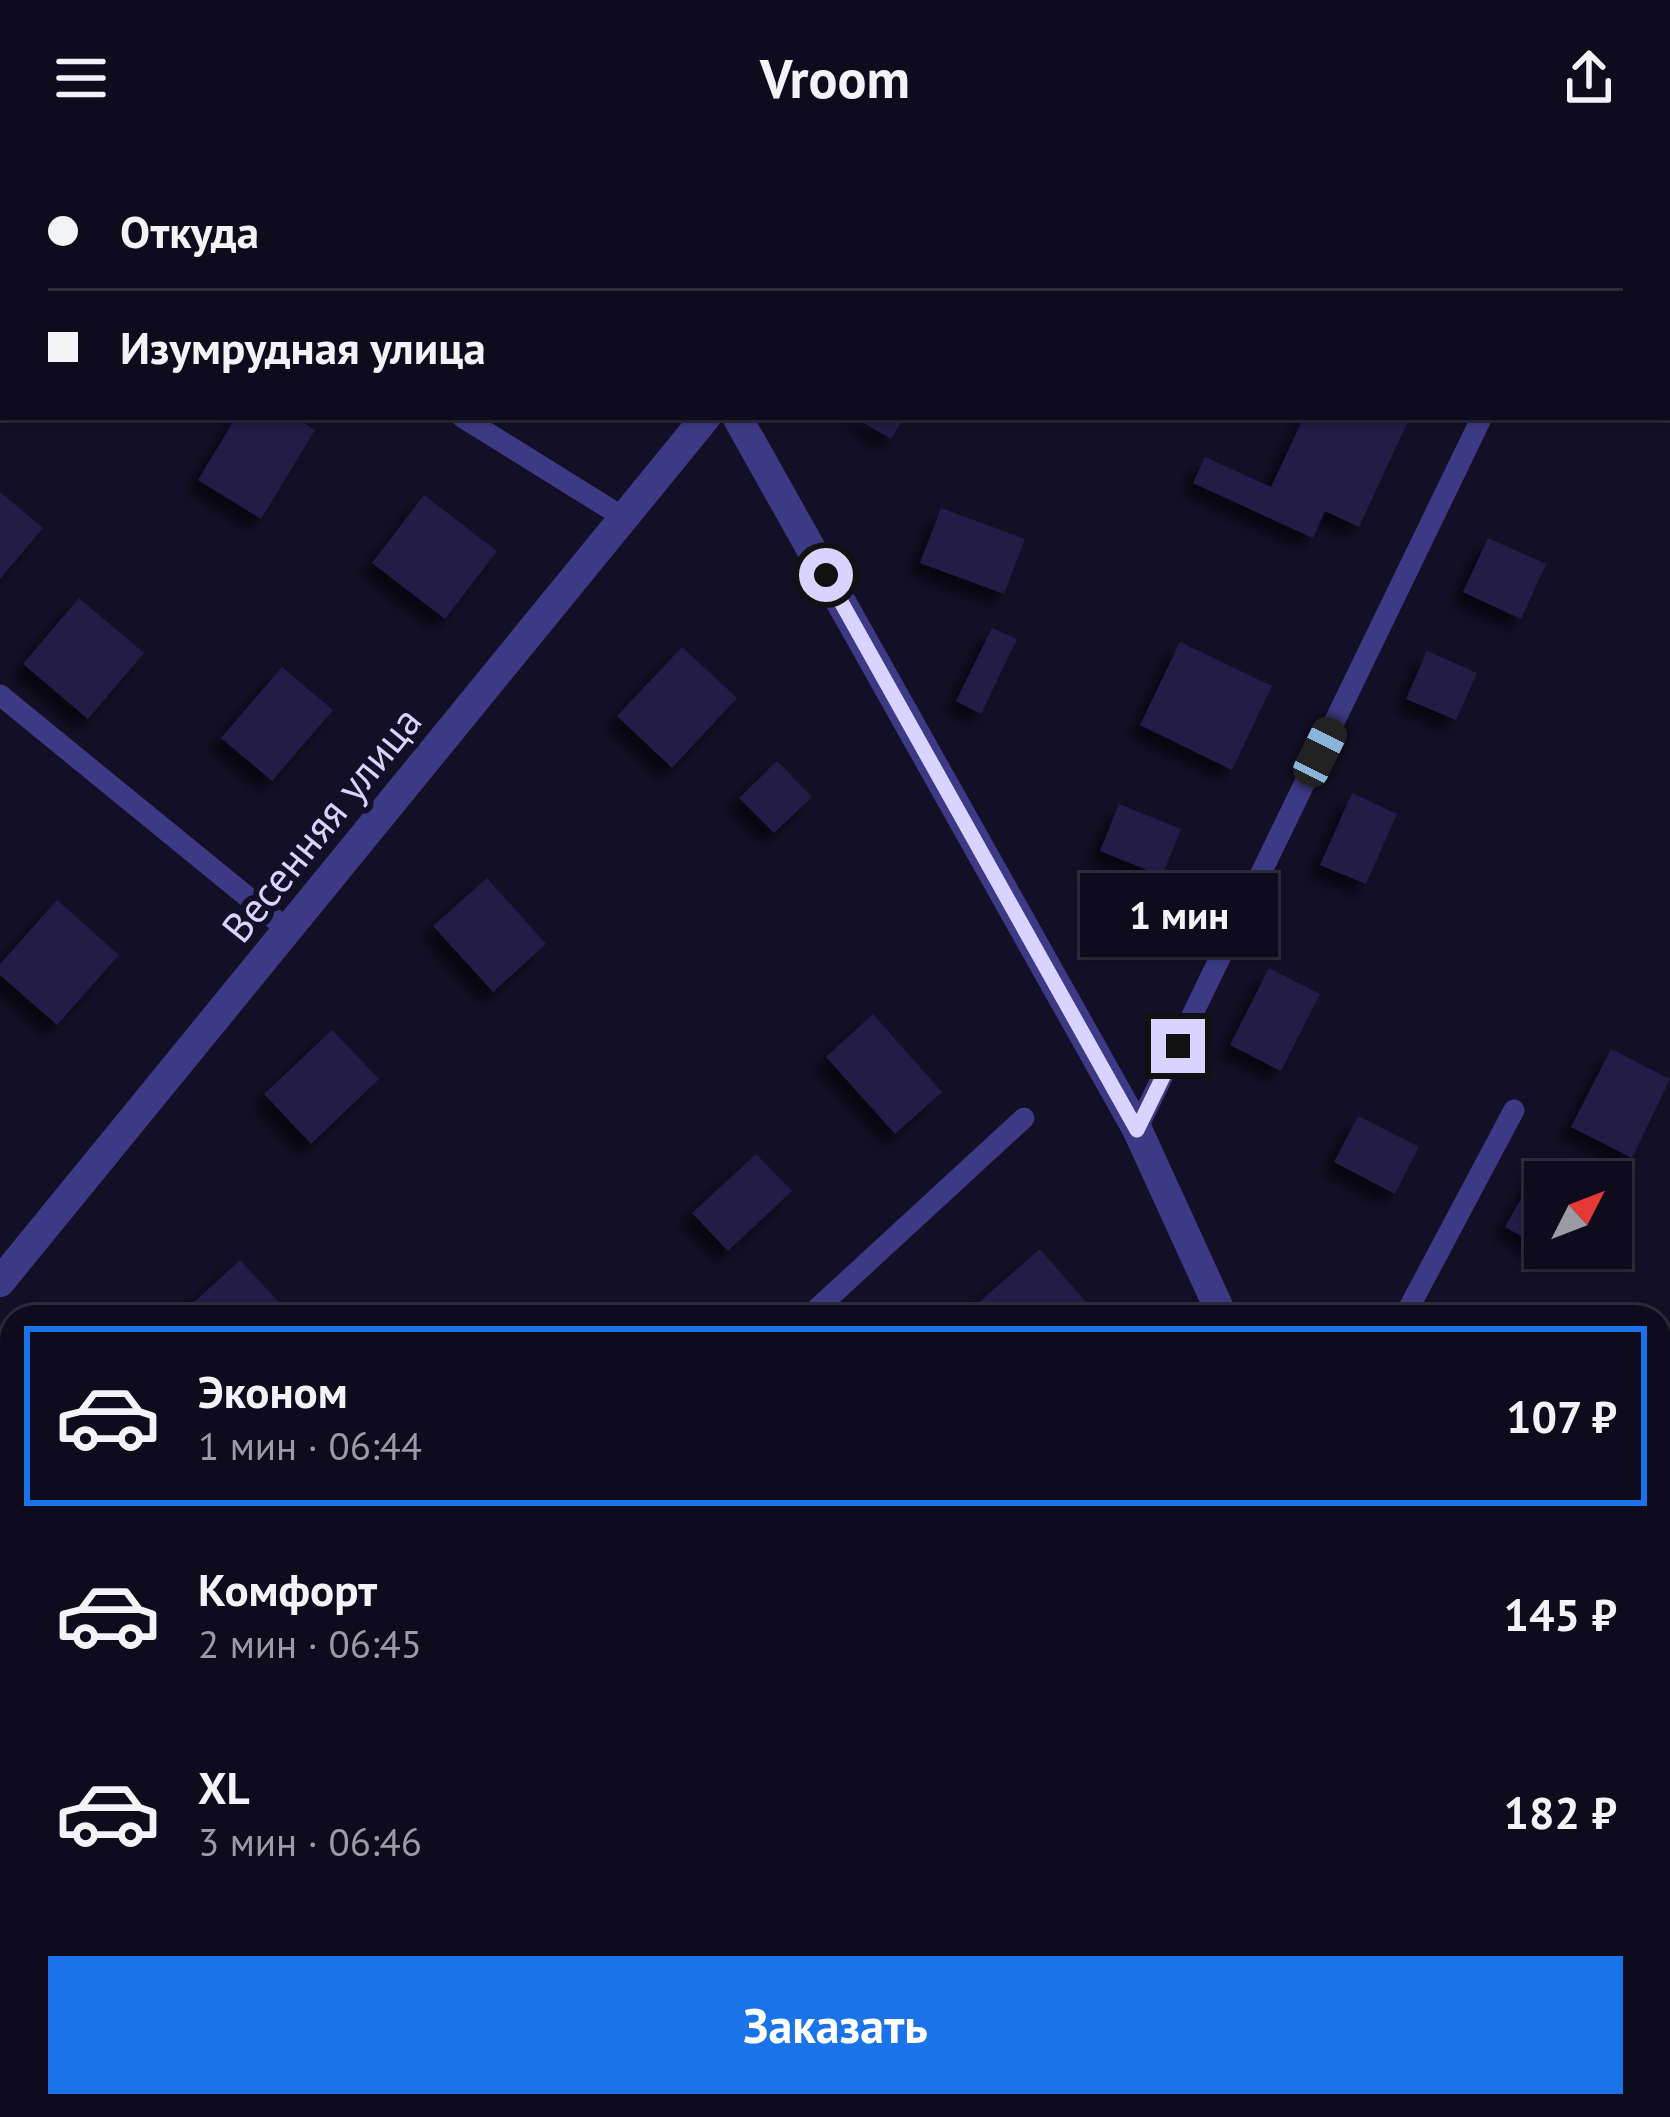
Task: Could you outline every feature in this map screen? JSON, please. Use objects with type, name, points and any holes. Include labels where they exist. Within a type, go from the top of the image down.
[{"type":"street","name":"Весенняя улица","points":[[0,1282],[704,420]]},
{"type":"street","points":[[739,420],[1137,1130],[1217,1305]]},
{"type":"lane","points":[[467,420],[626,519]]},
{"type":"lane","points":[[1137,1130],[1481,420]]},
{"type":"lane","points":[[0,695],[288,930]]},
{"type":"lane","points":[[1409,1305],[1514,1110]]},
{"type":"lane","points":[[821,1305],[1024,1118]]},
{"type":"building","points":[[234,420],[299,420],[315,430],[261,519],[198,480]]},
{"type":"building","points":[[859,420],[902,420],[891,439]]},
{"type":"building","points":[[1303,420],[1409,420],[1359,527],[1325,511],[1313,538],[1193,483],[1205,457],[1271,487]]},
{"type":"building","points":[[0,492],[43,528],[0,579]]},
{"type":"building","points":[[424,495],[497,551],[445,619],[372,563]]},
{"type":"building","points":[[941,508],[1025,539],[1004,594],[920,563]]},
{"type":"building","points":[[1488,538],[1546,564],[1521,619],[1463,592]]},
{"type":"building","points":[[79,598],[144,653],[88,719],[23,664]]},
{"type":"building","points":[[992,628],[1017,639],[981,714],[956,701]]},
{"type":"building","points":[[1180,642],[1272,686],[1232,770],[1140,725]]},
{"type":"building","points":[[682,647],[737,698],[672,768],[617,716]]},
{"type":"building","points":[[1427,651],[1477,673],[1456,720],[1406,699]]},
{"type":"building","points":[[282,667],[333,710],[272,781],[221,738]]},
{"type":"building","points":[[777,761],[812,797],[774,833],[739,798]]},
{"type":"building","points":[[1352,793],[1397,814],[1366,884],[1320,865]]},
{"type":"building","points":[[1119,804],[1181,829],[1162,876],[1100,851]]},
{"type":"building","points":[[487,878],[546,944],[493,992],[433,926]]},
{"type":"building","points":[[57,900],[119,955],[57,1025],[0,975],[0,964]]},
{"type":"building","points":[[1269,968],[1320,994],[1281,1071],[1230,1045]]},
{"type":"building","points":[[873,1014],[942,1092],[895,1134],[826,1057]]},
{"type":"building","points":[[332,1030],[379,1079],[311,1144],[264,1094]]},
{"type":"building","points":[[1611,1049],[1670,1079],[1632,1158],[1571,1127]]},
{"type":"building","points":[[1358,1116],[1419,1147],[1395,1194],[1334,1162]]},
{"type":"building","points":[[756,1154],[792,1191],[728,1251],[692,1213]]},
{"type":"building","points":[[1524,1194],[1524,1238],[1505,1227]]},
{"type":"building","points":[[1040,1249],[1087,1303],[981,1305],[979,1302]]},
{"type":"building","points":[[240,1260],[282,1305],[191,1305]]},
{"type":"route","points":[[826,575],[1137,1130],[1178,1046]]}]
